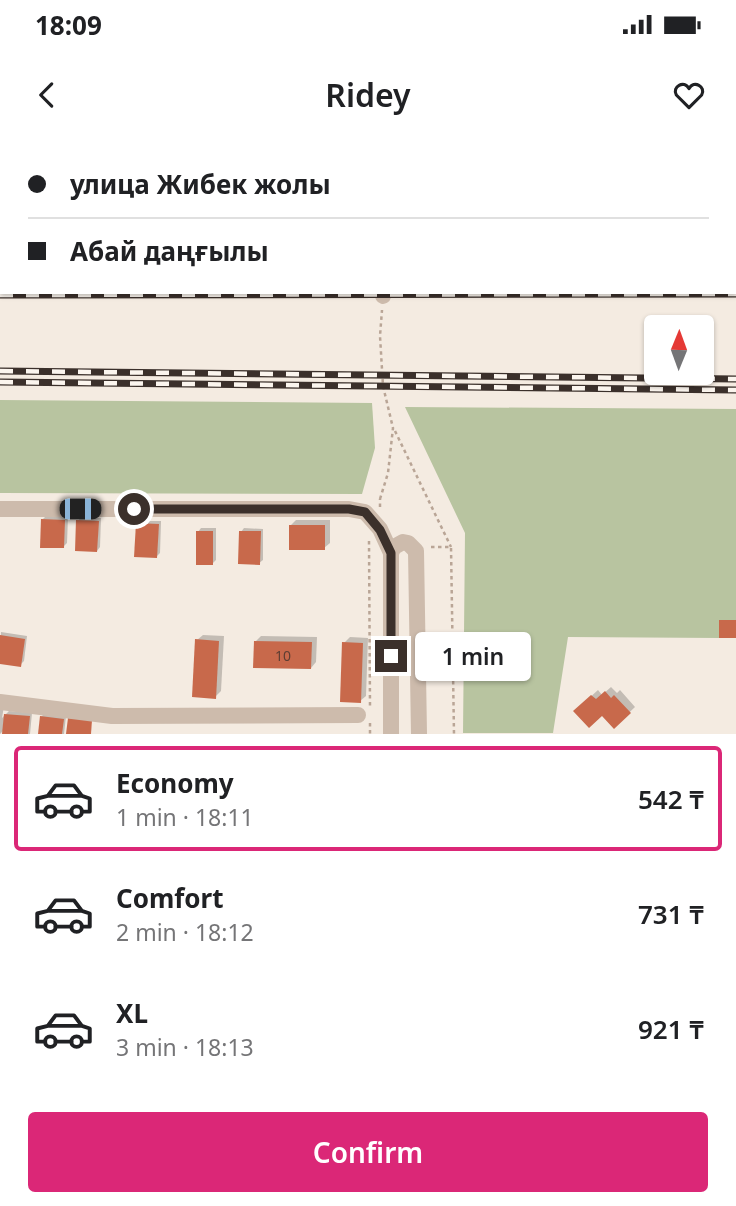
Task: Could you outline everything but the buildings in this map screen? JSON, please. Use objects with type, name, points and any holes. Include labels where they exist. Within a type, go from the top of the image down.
[{"type":"street","points":[[0,509],[349,509],[365,512],[380,530],[391,553],[391,733]]},
{"type":"street","points":[[391,553],[394,547],[402,542],[416,551],[419,733]]},
{"type":"street","points":[[0,702],[112,716],[366,714]]},
{"type":"street","points":[[111,733],[112,716]]},
{"type":"path","points":[[383,294],[380,336],[383,386],[393,428],[452,547],[454,733]]},
{"type":"path","points":[[365,512],[380,499],[388,473],[393,428]]},
{"type":"path","points":[[370,733],[366,714],[368,543],[380,530]]},
{"type":"path","points":[[413,547],[452,547]]},
{"type":"green space","points":[[0,400],[372,403],[375,448],[362,494],[0,493]]},
{"type":"green space","points":[[405,407],[736,409],[736,620],[719,620],[719,638],[568,637],[553,733],[463,733],[465,533]]},
{"type":"railway","points":[[0,295],[736,294]]},
{"type":"railway","points":[[0,371],[736,379]]},
{"type":"railway","points":[[0,382],[736,390]]},
{"type":"route","points":[[134,509],[349,509],[365,512],[380,530],[391,553],[391,656]]}]
